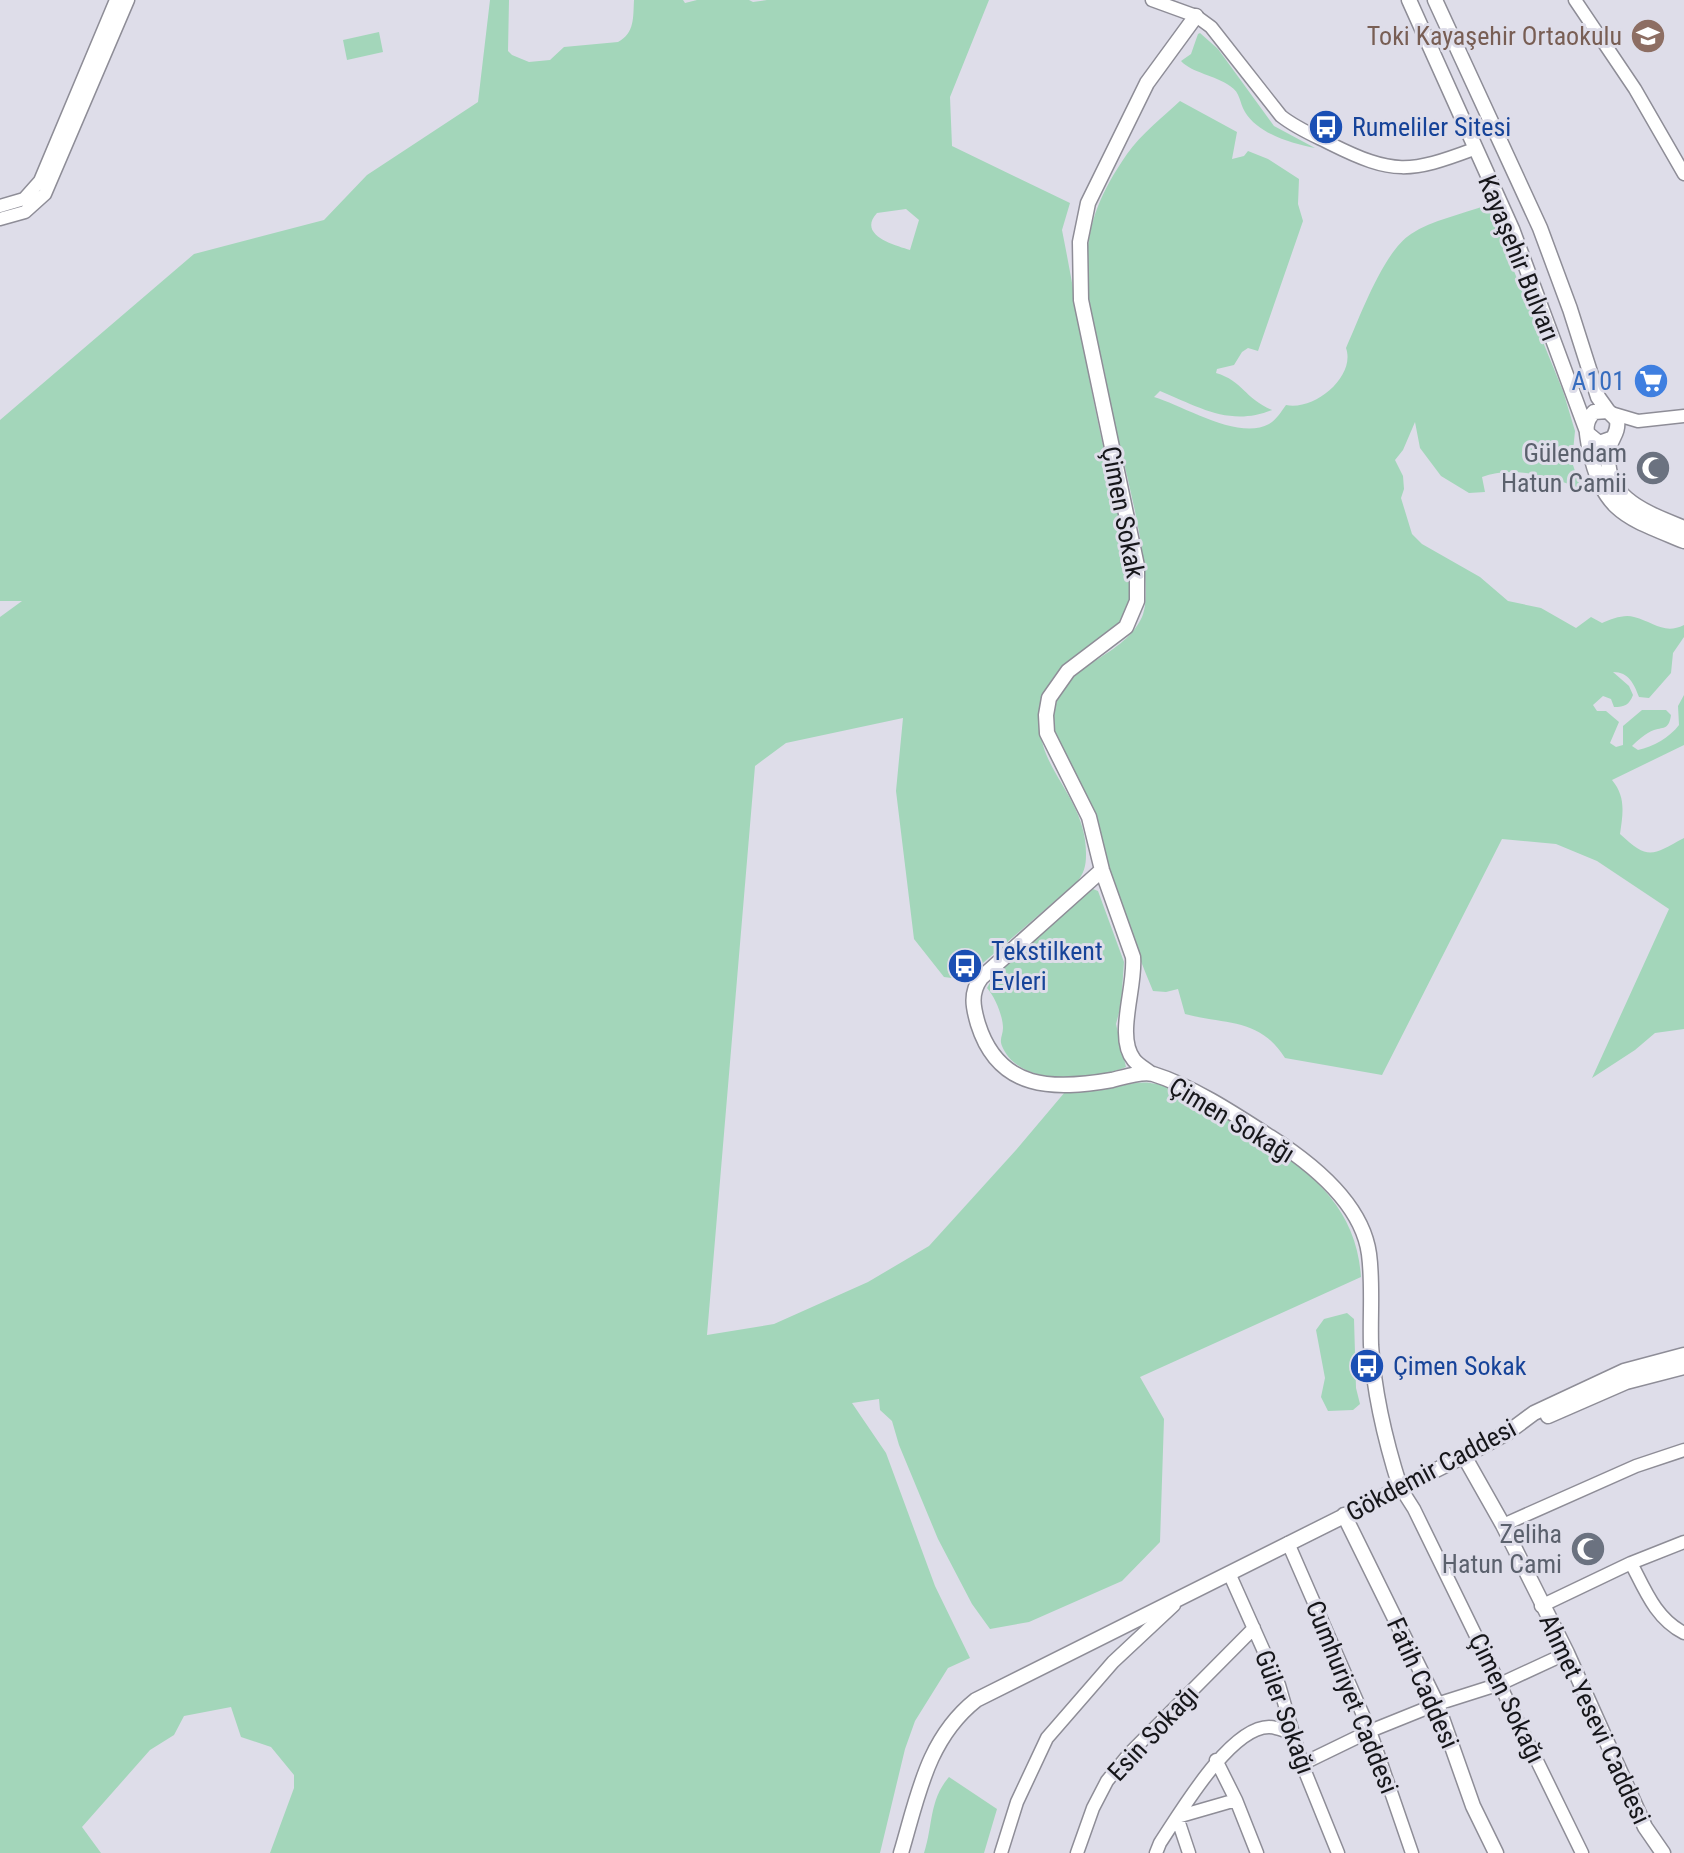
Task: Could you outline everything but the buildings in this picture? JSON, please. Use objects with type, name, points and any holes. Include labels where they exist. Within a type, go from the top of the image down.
[{"type":"main road","name":"Kayaşehir Bulvarı","points":[[1409,0],[1512,229],[1586,430],[1597,480],[1612,503],[1637,521],[1684,541]]},
{"type":"main road","name":"Kayaşehir Bulvarı","points":[[1435,0],[1540,228],[1598,397],[1609,412]]},
{"type":"main road","name":"Çimen Sokak","points":[[1150,1073],[1134,1060],[1128,1048],[1125,1023],[1132,990],[1133,957],[1102,870],[1089,817],[1047,733],[1046,715],[1049,698],[1068,671],[1126,627],[1133,615],[1138,587],[1137,566],[1084,318],[1078,264],[1088,203],[1158,66],[1196,16]]},
{"type":"main road","points":[[1613,438],[1604,443],[1595,441],[1586,430],[1590,416],[1598,411],[1609,412],[1618,425],[1613,438],[1609,448],[1607,468],[1620,492],[1646,512],[1684,528]]},
{"type":"main road","name":"Çimen Sokağı","points":[[1102,870],[990,969],[975,987],[975,1014],[988,1047],[1014,1075],[1040,1084],[1074,1086],[1150,1073],[1223,1108],[1272,1138],[1341,1195],[1353,1213],[1369,1250],[1375,1391],[1384,1438],[1400,1487]]},
{"type":"main road","name":"Gökdemir Caddesi","points":[[901,1853],[932,1752],[960,1712],[999,1687],[1464,1456],[1507,1433],[1534,1413],[1624,1371],[1684,1355]]},
{"type":"main road","points":[[1507,1433],[1626,1382],[1684,1367]]},
{"type":"main road","name":"Ahmet Yesevi Caddesi","points":[[1464,1456],[1503,1525],[1567,1653],[1645,1827],[1661,1852]]},
{"type":"main road","name":"Fatih Caddesi","points":[[1344,1515],[1437,1704],[1473,1806],[1496,1853]]},
{"type":"street","points":[[0,206],[24,199],[40,181],[116,0]]},
{"type":"street","points":[[0,219],[25,212],[45,194],[128,0]]},
{"type":"street","points":[[1152,0],[1177,4],[1196,16],[1218,34],[1281,116],[1354,155],[1391,168],[1411,168],[1433,164],[1474,149]]},
{"type":"street","points":[[1575,0],[1643,101],[1684,174]]},
{"type":"street","points":[[1609,412],[1638,421],[1684,416]]},
{"type":"street","points":[[1613,438],[1638,421]]},
{"type":"street","points":[[1503,1525],[1636,1466],[1684,1450]]},
{"type":"street","name":"Çimen Sokağı","points":[[1400,1487],[1414,1509],[1582,1853]]},
{"type":"street","points":[[1541,1606],[1631,1563],[1684,1542]]},
{"type":"street","name":"Cumhuriyet Caddesi","points":[[1288,1543],[1370,1731],[1412,1853]]},
{"type":"street","points":[[1631,1563],[1655,1608],[1671,1626],[1684,1633]]},
{"type":"street","name":"Güler Sokağı","points":[[1229,1573],[1279,1685],[1302,1764],[1338,1853]]},
{"type":"street","name":"Gökdemir Caddesi","points":[[1001,1853],[1017,1802],[1047,1738],[1113,1662],[1182,1597]]},
{"type":"street","name":"Esin Sokağı","points":[[1077,1853],[1093,1808],[1107,1781],[1129,1754],[1254,1628]]},
{"type":"street","points":[[1302,1764],[1370,1731],[1437,1704],[1500,1684],[1567,1653]]},
{"type":"street","points":[[1156,1853],[1216,1760],[1237,1741],[1267,1727],[1293,1733]]},
{"type":"street","points":[[1216,1760],[1257,1853]]},
{"type":"street","points":[[1177,1817],[1236,1800]]},
{"type":"street","points":[[1177,1817],[1189,1853]]},
{"type":"green space","points":[[490,0],[509,0],[508,51],[529,62],[550,60],[564,47],[618,42],[630,29],[634,0],[683,0],[685,3],[697,0],[989,0],[950,97],[952,146],[1070,203],[1062,230],[1099,427],[1126,542],[1130,587],[1128,605],[1120,622],[1064,666],[1051,681],[1043,700],[1042,742],[1079,818],[1086,855],[1084,869],[1077,882],[969,975],[959,979],[944,977],[914,939],[896,791],[903,718],[786,743],[755,766],[707,1335],[774,1324],[868,1282],[929,1246],[1065,1092],[1097,1091],[1136,1083],[1157,1084],[1185,1094],[1275,1149],[1317,1182],[1334,1201],[1347,1223],[1356,1248],[1361,1277],[1140,1377],[1164,1419],[1160,1542],[1122,1581],[1029,1622],[990,1629],[972,1604],[938,1539],[892,1421],[880,1410],[879,1399],[852,1403],[886,1453],[935,1586],[970,1658],[948,1668],[915,1721],[905,1749],[880,1853],[270,1853],[294,1788],[294,1775],[271,1747],[241,1737],[231,1707],[184,1716],[174,1735],[150,1750],[82,1827],[101,1853],[0,1853],[0,617],[22,601],[0,601],[0,420],[194,254],[324,220],[367,175],[478,102]],"holes":[[[906,209],[919,220],[910,250],[880,238],[871,227],[877,213]]]},
{"type":"green space","points":[[379,32],[383,52],[347,60],[343,40]]},
{"type":"green space","points":[[1200,33],[1218,49],[1274,126],[1315,148],[1267,132],[1251,120],[1234,89],[1181,61],[1191,54]]},
{"type":"green space","points":[[1180,101],[1237,132],[1232,159],[1244,156],[1248,151],[1268,159],[1299,179],[1298,204],[1303,221],[1258,351],[1248,348],[1234,365],[1217,369],[1216,373],[1232,380],[1272,410],[1257,415],[1228,416],[1202,409],[1160,391],[1154,397],[1227,425],[1257,428],[1269,424],[1286,405],[1309,403],[1320,397],[1331,389],[1345,370],[1346,348],[1365,303],[1391,255],[1401,243],[1428,225],[1487,205],[1563,391],[1575,431],[1572,462],[1581,489],[1545,477],[1506,472],[1482,477],[1485,492],[1469,493],[1441,476],[1420,448],[1415,422],[1403,450],[1395,460],[1403,476],[1401,498],[1412,534],[1422,544],[1480,577],[1508,601],[1541,608],[1576,628],[1591,617],[1602,623],[1626,616],[1671,629],[1684,625],[1684,637],[1673,653],[1671,673],[1649,698],[1639,697],[1627,676],[1613,672],[1629,686],[1633,695],[1630,701],[1624,706],[1614,707],[1611,699],[1603,696],[1593,705],[1597,711],[1606,711],[1619,722],[1610,743],[1616,747],[1623,745],[1623,726],[1642,710],[1666,710],[1671,715],[1666,727],[1648,733],[1632,746],[1638,750],[1661,741],[1679,725],[1678,706],[1684,695],[1684,745],[1612,780],[1621,799],[1620,834],[1630,843],[1651,852],[1684,838],[1684,1029],[1655,1033],[1592,1078],[1669,909],[1597,861],[1556,844],[1502,839],[1382,1075],[1285,1058],[1275,1045],[1253,1029],[1185,1014],[1178,989],[1153,991],[1105,867],[1091,804],[1060,749],[1054,719],[1058,700],[1066,686],[1077,674],[1133,632],[1142,617],[1146,599],[1141,543],[1093,324],[1087,255],[1095,215],[1113,175],[1139,140]]},
{"type":"green space","points":[[1093,889],[1098,891],[1124,962],[1121,1005],[1116,1024],[1126,1067],[1077,1078],[1040,1075],[1011,1060],[1002,1046],[1002,1018],[987,988],[997,970]]},
{"type":"green space","points":[[1347,1313],[1354,1319],[1356,1388],[1360,1404],[1353,1410],[1328,1411],[1321,1397],[1325,1378],[1316,1330],[1324,1319]]},
{"type":"green space","points":[[949,1777],[997,1809],[984,1853],[924,1853],[935,1804]]},
{"type":"place","name":"Toki Kayaşehir Ortaokulu","points":[[1648,36]]},
{"type":"place","name":"Rumeliler Sitesi","points":[[1326,127]]},
{"type":"place","name":"A101","points":[[1651,381]]},
{"type":"place","name":"Gülendam Hatun Camii","points":[[1653,468]]},
{"type":"place","name":"Tekstilkent Evleri","points":[[965,966]]},
{"type":"place","name":"Çimen Sokak","points":[[1367,1366]]},
{"type":"place","name":"Zeliha Hatun Cami","points":[[1588,1549]]}]
